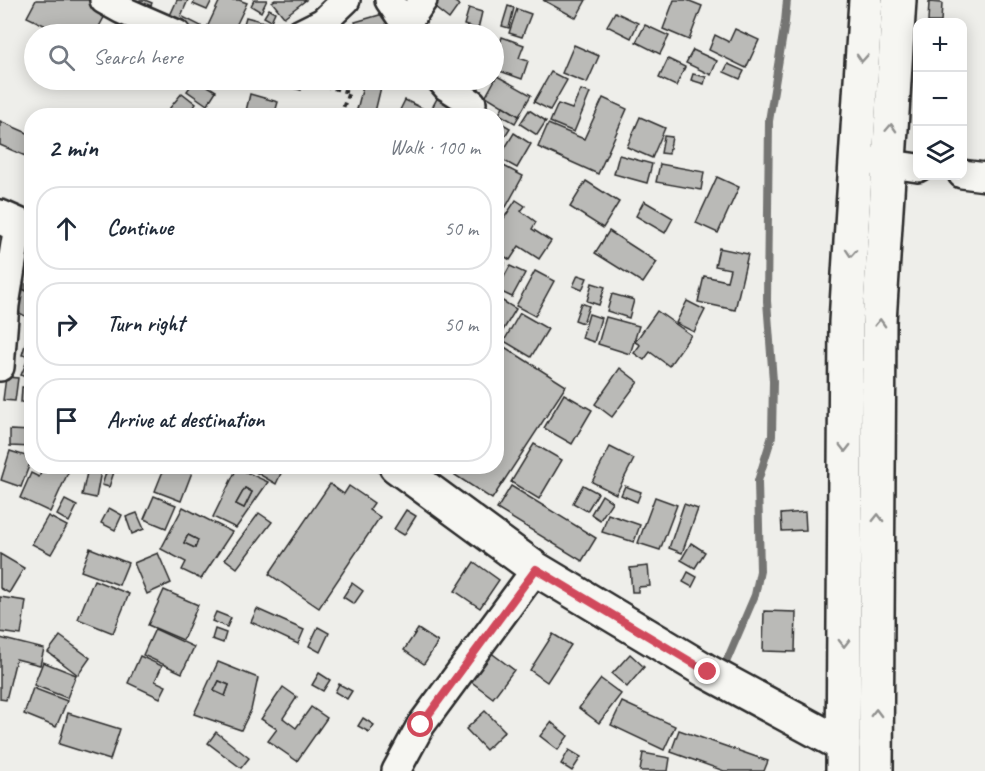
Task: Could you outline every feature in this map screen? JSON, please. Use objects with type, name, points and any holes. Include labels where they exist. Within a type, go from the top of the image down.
[{"type":"main road","points":[[843,758],[846,322],[866,0]]},
{"type":"main road","points":[[876,771],[879,322],[903,166],[899,0]]},
{"type":"main road","points":[[407,474],[536,569],[708,672],[843,758]]},
{"type":"street","points":[[104,0],[154,24]]},
{"type":"street","points":[[319,24],[346,0]]},
{"type":"street","points":[[389,0],[405,24]]},
{"type":"street","points":[[412,24],[423,0]]},
{"type":"street","points":[[452,90],[472,103],[470,108]]},
{"type":"street","points":[[857,159],[903,166]]},
{"type":"street","points":[[967,175],[985,177]]},
{"type":"street","points":[[0,367],[5,305],[17,225]]},
{"type":"street","points":[[396,771],[421,725],[536,569]]},
{"type":"path","points":[[341,90],[349,92],[343,108]]},
{"type":"building","points":[[36,0],[88,0],[108,10],[100,24],[42,24],[27,17]]},
{"type":"building","points":[[140,0],[152,3],[148,13],[136,8]]},
{"type":"building","points":[[177,0],[188,0],[181,16],[197,24],[176,24],[168,20]]},
{"type":"building","points":[[195,0],[212,0],[207,10],[193,4]]},
{"type":"building","points":[[220,0],[239,0],[247,3],[237,24],[209,24]]},
{"type":"building","points":[[254,0],[267,0],[261,12],[251,6]]},
{"type":"building","points":[[275,0],[306,0],[284,17],[272,2]]},
{"type":"building","points":[[433,0],[452,0],[459,5],[449,19],[430,4]]},
{"type":"building","points":[[543,0],[586,0],[576,18]]},
{"type":"building","points":[[674,0],[687,0],[702,6],[689,40],[663,29]]},
{"type":"building","points":[[929,2],[942,3],[941,18],[928,18]]},
{"type":"building","points":[[508,6],[514,8],[509,28],[503,24]]},
{"type":"building","points":[[469,8],[482,12],[479,24],[464,24]]},
{"type":"building","points":[[269,9],[275,12],[271,21],[264,17]]},
{"type":"building","points":[[517,9],[531,14],[522,37],[509,33]]},
{"type":"building","points":[[390,12],[392,24],[356,24],[355,22]]},
{"type":"building","points":[[615,12],[638,23],[631,38],[607,26]]},
{"type":"building","points":[[246,17],[268,23],[268,24],[244,24]]},
{"type":"building","points":[[645,25],[669,36],[660,54],[636,42]]},
{"type":"building","points":[[735,29],[759,40],[746,68],[709,50],[715,35],[729,42]]},
{"type":"building","points":[[504,38],[524,45],[519,58],[528,61],[522,79],[504,73]]},
{"type":"building","points":[[574,45],[599,56],[587,83],[562,73]]},
{"type":"building","points":[[693,50],[717,61],[711,75],[686,63]]},
{"type":"building","points":[[668,59],[685,67],[676,86],[659,78]]},
{"type":"building","points":[[728,64],[744,71],[740,79],[724,72]]},
{"type":"building","points":[[551,72],[567,80],[550,110],[534,102]]},
{"type":"building","points":[[693,74],[706,77],[704,84],[691,80]]},
{"type":"building","points":[[504,80],[531,95],[519,116],[486,96],[489,90],[504,90]]},
{"type":"building","points":[[214,90],[216,91],[207,105],[187,91]]},
{"type":"building","points":[[362,90],[380,90],[376,108],[357,108]]},
{"type":"building","points":[[581,90],[590,93],[574,132],[550,122],[558,104],[572,109]]},
{"type":"building","points":[[441,91],[460,101],[457,108],[432,108]]},
{"type":"building","points":[[182,93],[196,104],[193,108],[170,108]]},
{"type":"building","points":[[250,94],[278,102],[276,108],[247,108]]},
{"type":"building","points":[[603,98],[627,109],[598,174],[538,147],[548,124],[584,139]]},
{"type":"building","points":[[405,100],[422,108],[401,108]]},
{"type":"building","points":[[503,106],[519,116],[515,123],[504,117],[504,108]]},
{"type":"building","points":[[529,110],[546,121],[537,135],[520,124]]},
{"type":"building","points":[[640,117],[665,128],[652,158],[627,147]]},
{"type":"building","points":[[0,121],[24,132],[24,155],[0,145]]},
{"type":"building","points":[[504,125],[510,128],[504,137]]},
{"type":"building","points":[[514,133],[531,144],[517,168],[504,161],[504,150]]},
{"type":"building","points":[[664,136],[672,137],[669,154],[661,153]]},
{"type":"building","points":[[619,155],[652,164],[647,183],[614,174]]},
{"type":"building","points":[[660,164],[704,172],[701,190],[656,182]]},
{"type":"building","points":[[504,166],[523,176],[506,207],[504,206]]},
{"type":"building","points":[[717,177],[739,187],[718,233],[696,223]]},
{"type":"building","points":[[586,181],[619,202],[603,228],[570,207]]},
{"type":"building","points":[[516,200],[525,206],[521,211],[536,222],[532,229],[551,241],[539,259],[519,246],[510,260],[504,256],[504,218]]},
{"type":"building","points":[[644,201],[673,218],[665,233],[636,216]]},
{"type":"building","points":[[609,231],[657,262],[643,283],[595,253]]},
{"type":"building","points":[[719,248],[748,254],[735,310],[698,302],[704,276],[727,281],[730,269],[715,266]]},
{"type":"building","points":[[510,266],[525,273],[512,297],[504,293],[504,277]]},
{"type":"building","points":[[535,271],[554,281],[535,316],[516,306]]},
{"type":"building","points":[[578,275],[587,278],[582,290],[573,286]]},
{"type":"building","points":[[592,283],[605,287],[599,305],[587,301]]},
{"type":"building","points":[[19,287],[24,290],[24,315],[9,307]]},
{"type":"building","points":[[612,294],[634,300],[629,318],[607,311]]},
{"type":"building","points":[[687,301],[705,310],[694,332],[676,323]]},
{"type":"building","points":[[504,302],[516,309],[504,329]]},
{"type":"building","points":[[581,303],[589,306],[583,323],[575,320]]},
{"type":"building","points":[[657,311],[691,335],[669,366],[650,352],[644,360],[634,353],[640,345],[635,342]]},
{"type":"building","points":[[520,313],[548,329],[531,357],[504,341]]},
{"type":"building","points":[[589,314],[601,318],[594,342],[582,338]]},
{"type":"building","points":[[606,317],[639,326],[630,354],[598,344]]},
{"type":"building","points":[[504,347],[566,386],[492,499],[453,474],[504,474]]},
{"type":"building","points":[[620,368],[638,382],[612,417],[595,404]]},
{"type":"building","points":[[6,377],[18,378],[15,401],[3,400]]},
{"type":"building","points":[[22,387],[24,387],[24,402],[21,402]]},
{"type":"building","points":[[564,394],[592,410],[572,444],[544,428]]},
{"type":"building","points":[[10,430],[24,431],[24,447],[10,446]]},
{"type":"building","points":[[534,444],[562,460],[539,499],[511,482]]},
{"type":"building","points":[[610,447],[634,459],[616,494],[592,482]]},
{"type":"building","points":[[10,451],[24,455],[24,474],[26,474],[21,487],[1,480]]},
{"type":"building","points":[[31,474],[39,477],[40,474],[67,474],[50,512],[20,498]]},
{"type":"building","points":[[87,474],[100,474],[96,498],[82,495]]},
{"type":"building","points":[[106,474],[113,474],[109,487],[102,485]]},
{"type":"building","points":[[162,474],[191,474],[181,501],[155,491]]},
{"type":"building","points":[[234,474],[250,474],[268,482],[236,528],[213,517]],"holes":[[[245,488],[252,492],[244,508],[236,504]]]},
{"type":"building","points":[[259,474],[281,474],[276,484]]},
{"type":"building","points":[[330,484],[344,494],[349,486],[374,503],[369,510],[380,517],[319,608],[269,574]]},
{"type":"building","points":[[583,485],[598,493],[587,511],[573,503]]},
{"type":"building","points":[[511,486],[596,538],[582,561],[497,509]]},
{"type":"building","points":[[625,486],[641,492],[637,502],[621,495]]},
{"type":"building","points":[[245,488],[252,492],[244,508],[236,504]]},
{"type":"building","points":[[602,495],[612,502],[600,520],[591,514]]},
{"type":"building","points":[[154,496],[176,505],[166,528],[144,519]]},
{"type":"building","points":[[655,497],[677,505],[660,550],[638,543]]},
{"type":"building","points":[[65,500],[77,506],[69,522],[57,515]]},
{"type":"building","points":[[684,504],[698,509],[682,553],[669,548]]},
{"type":"building","points":[[183,507],[232,532],[201,579],[182,570],[186,562],[161,549]],"holes":[[[188,535],[198,540],[195,548],[184,543]]]},
{"type":"building","points":[[109,508],[122,515],[115,530],[101,523]]},
{"type":"building","points":[[406,510],[416,516],[404,535],[394,529]]},
{"type":"building","points":[[805,512],[806,530],[782,531],[781,514]]},
{"type":"building","points":[[137,513],[144,529],[132,534],[126,517]]},
{"type":"building","points":[[259,513],[272,522],[237,568],[225,559]]},
{"type":"building","points":[[608,514],[640,525],[634,542],[602,532]]},
{"type":"building","points":[[48,516],[67,526],[51,554],[32,544]]},
{"type":"building","points":[[188,535],[198,540],[195,548],[184,543]]},
{"type":"building","points":[[691,543],[705,552],[695,568],[681,560]]},
{"type":"building","points":[[90,548],[128,563],[119,585],[81,571]]},
{"type":"building","points":[[158,553],[171,583],[147,594],[134,563]]},
{"type":"building","points":[[0,554],[24,568],[9,593],[0,588]]},
{"type":"building","points":[[474,562],[499,580],[480,608],[455,591]]},
{"type":"building","points":[[648,566],[650,586],[638,587],[638,592],[632,592],[630,568]]},
{"type":"building","points":[[688,572],[697,577],[692,587],[683,582]]},
{"type":"building","points":[[94,580],[129,594],[113,633],[78,619]]},
{"type":"building","points":[[352,583],[363,591],[354,604],[343,597]]},
{"type":"building","points":[[164,590],[198,605],[183,640],[148,625]]},
{"type":"building","points":[[0,597],[26,601],[21,635],[0,632]]},
{"type":"building","points":[[257,609],[304,630],[298,644],[251,622]]},
{"type":"building","points":[[764,611],[796,612],[795,652],[763,651]]},
{"type":"building","points":[[216,612],[231,618],[227,627],[212,621]]},
{"type":"building","points":[[318,627],[329,633],[320,652],[309,646]]},
{"type":"building","points":[[155,629],[194,647],[182,673],[143,655]]},
{"type":"building","points":[[215,629],[226,633],[223,643],[212,639]]},
{"type":"building","points":[[418,629],[438,642],[424,664],[404,650]]},
{"type":"building","points":[[553,634],[571,645],[547,682],[530,670]]},
{"type":"building","points":[[60,636],[90,658],[78,675],[48,652]]},
{"type":"building","points":[[0,638],[44,649],[40,665],[16,659],[6,700],[0,699]]},
{"type":"building","points":[[486,649],[514,670],[493,698],[465,677]]},
{"type":"building","points":[[630,654],[644,667],[627,687],[612,674]]},
{"type":"building","points":[[140,656],[162,666],[155,681],[166,686],[160,698],[128,683]]},
{"type":"building","points":[[43,662],[76,675],[67,698],[34,685]]},
{"type":"building","points":[[218,662],[258,678],[251,710],[241,730],[194,714]],"holes":[[[219,681],[229,685],[225,696],[214,691]]]},
{"type":"building","points":[[319,673],[330,680],[323,691],[312,685]]},
{"type":"building","points":[[601,679],[621,694],[599,723],[579,708]]},
{"type":"building","points":[[219,681],[229,685],[225,696],[214,691]]},
{"type":"building","points":[[339,684],[352,691],[347,699],[335,692]]},
{"type":"building","points":[[283,687],[297,697],[283,718],[296,728],[311,707],[327,718],[297,761],[268,741],[277,729],[261,719]]},
{"type":"building","points":[[33,688],[67,701],[56,727],[24,714]]},
{"type":"building","points":[[622,702],[675,726],[664,750],[611,725]]},
{"type":"building","points":[[485,711],[505,731],[486,750],[466,729]]},
{"type":"building","points":[[68,713],[120,729],[110,760],[59,744]]},
{"type":"building","points":[[363,718],[374,725],[369,732],[358,726]]},
{"type":"building","points":[[551,722],[568,736],[558,750],[540,736]]},
{"type":"building","points":[[679,730],[768,761],[764,771],[724,771],[671,752]]},
{"type":"building","points":[[216,732],[249,758],[241,768],[208,743]]},
{"type":"building","points":[[569,750],[581,757],[572,771],[561,764]]},
{"type":"building","points":[[643,753],[670,758],[668,771],[640,771]]},
{"type":"waterway","points":[[720,665],[724,667],[755,595],[760,571],[758,481],[772,436],[773,381],[767,301],[769,121],[787,0]]},
{"type":"waterway","points":[[15,282],[24,287]]},
{"type":"route","points":[[421,725],[536,569],[708,672]]}]
